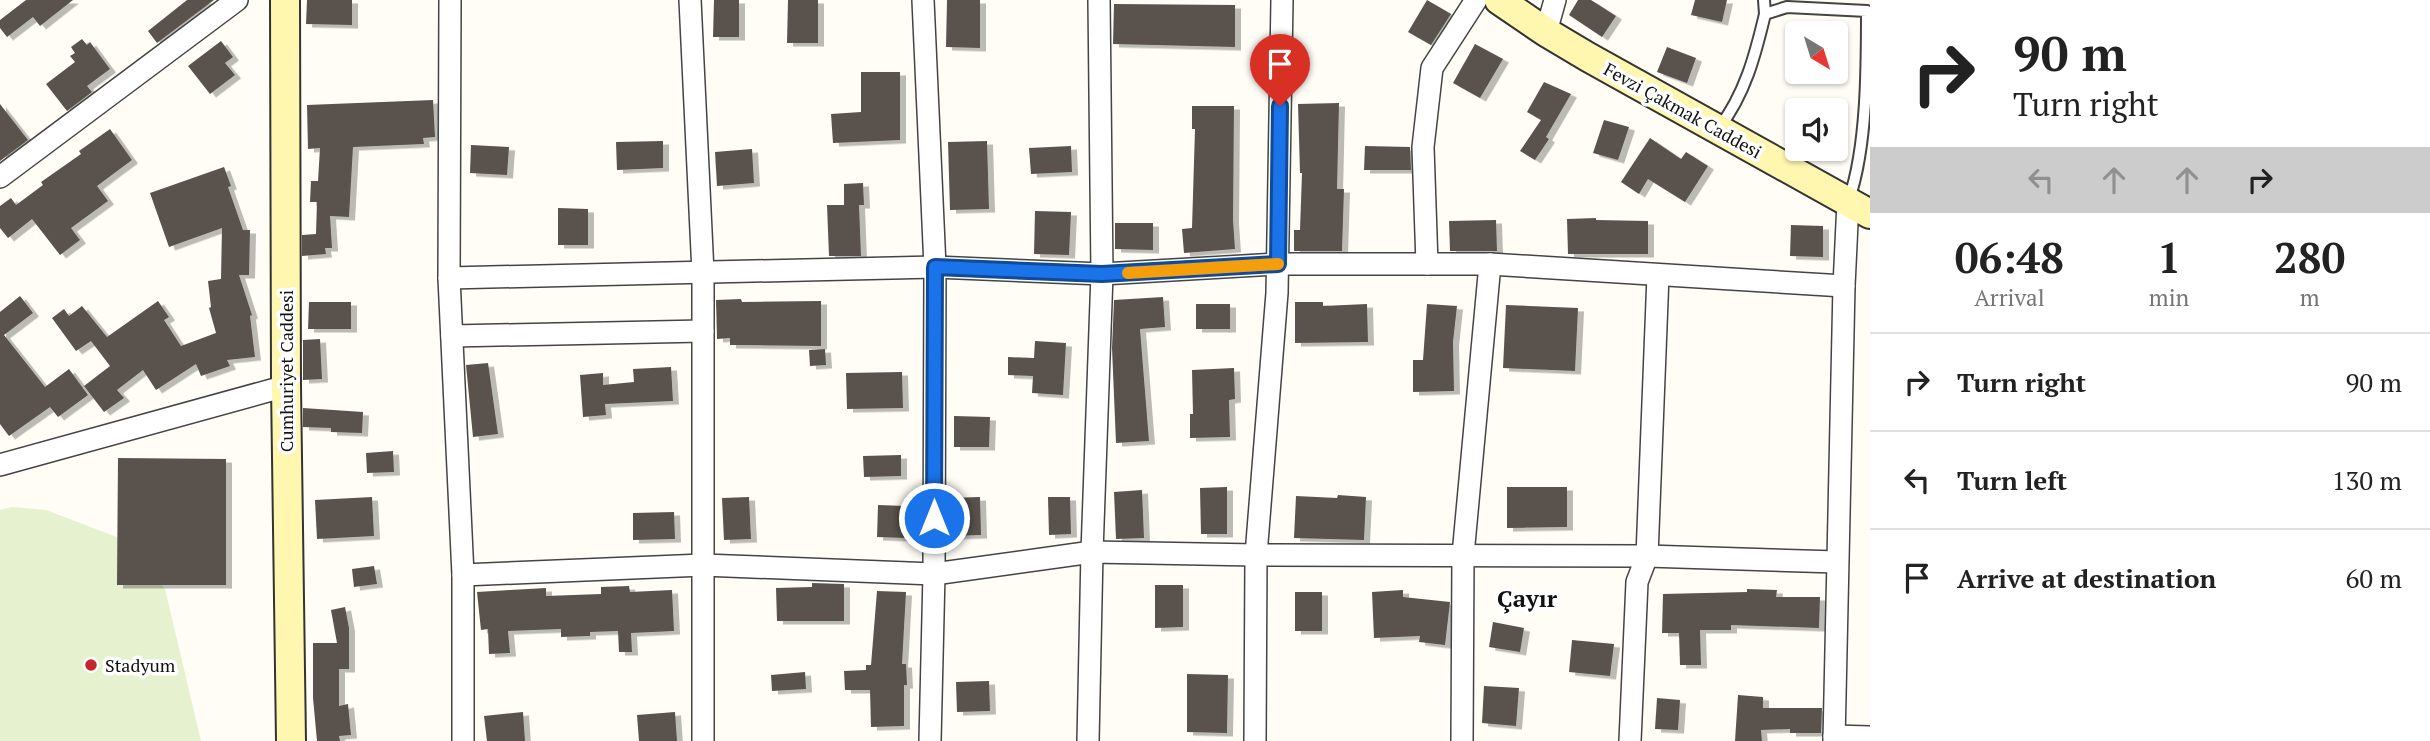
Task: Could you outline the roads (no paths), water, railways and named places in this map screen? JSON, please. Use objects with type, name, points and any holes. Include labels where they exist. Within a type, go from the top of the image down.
[{"type":"main road","name":"Cumhuriyet Caddesi","points":[[285,0],[286,386],[291,741]]},
{"type":"main road","name":"Fevzi Çakmak Caddesi","points":[[1499,0],[1546,32],[1859,208]]},
{"type":"street","points":[[0,177],[237,0]]},
{"type":"street","points":[[450,0],[449,278],[463,575],[463,741]]},
{"type":"street","points":[[690,0],[703,273],[704,741]]},
{"type":"street","points":[[923,0],[935,267],[934,574],[930,741]]},
{"type":"street","points":[[1088,741],[1091,552],[1102,274],[1100,0]]},
{"type":"street","points":[[1255,741],[1256,555],[1278,293],[1282,0]]},
{"type":"street","points":[[1427,264],[1423,147],[1432,68],[1476,0]]},
{"type":"street","points":[[1546,32],[1555,0]]},
{"type":"street","points":[[1859,208],[1844,286],[1834,738],[1870,737]]},
{"type":"street","points":[[449,278],[935,267],[1102,274],[1278,264],[1490,264],[1844,286]]},
{"type":"street","points":[[1462,741],[1463,555],[1490,264]]},
{"type":"street","points":[[1630,741],[1637,582],[1647,556],[1658,275]]},
{"type":"street","points":[[452,336],[703,331]]},
{"type":"street","points":[[0,465],[286,386]]},
{"type":"street","points":[[463,575],[703,565],[934,574],[1091,552],[1647,556],[1837,562]]},
{"type":"lane","points":[[1717,130],[1733,110],[1751,70],[1765,14],[1763,0]]},
{"type":"lane","points":[[1765,14],[1787,7],[1867,11],[1856,178],[1859,208]]},
{"type":"place","name":"Stadyum","points":[[91,665]]},
{"type":"district","name":"Çayır","points":[[1527,598]]}]
